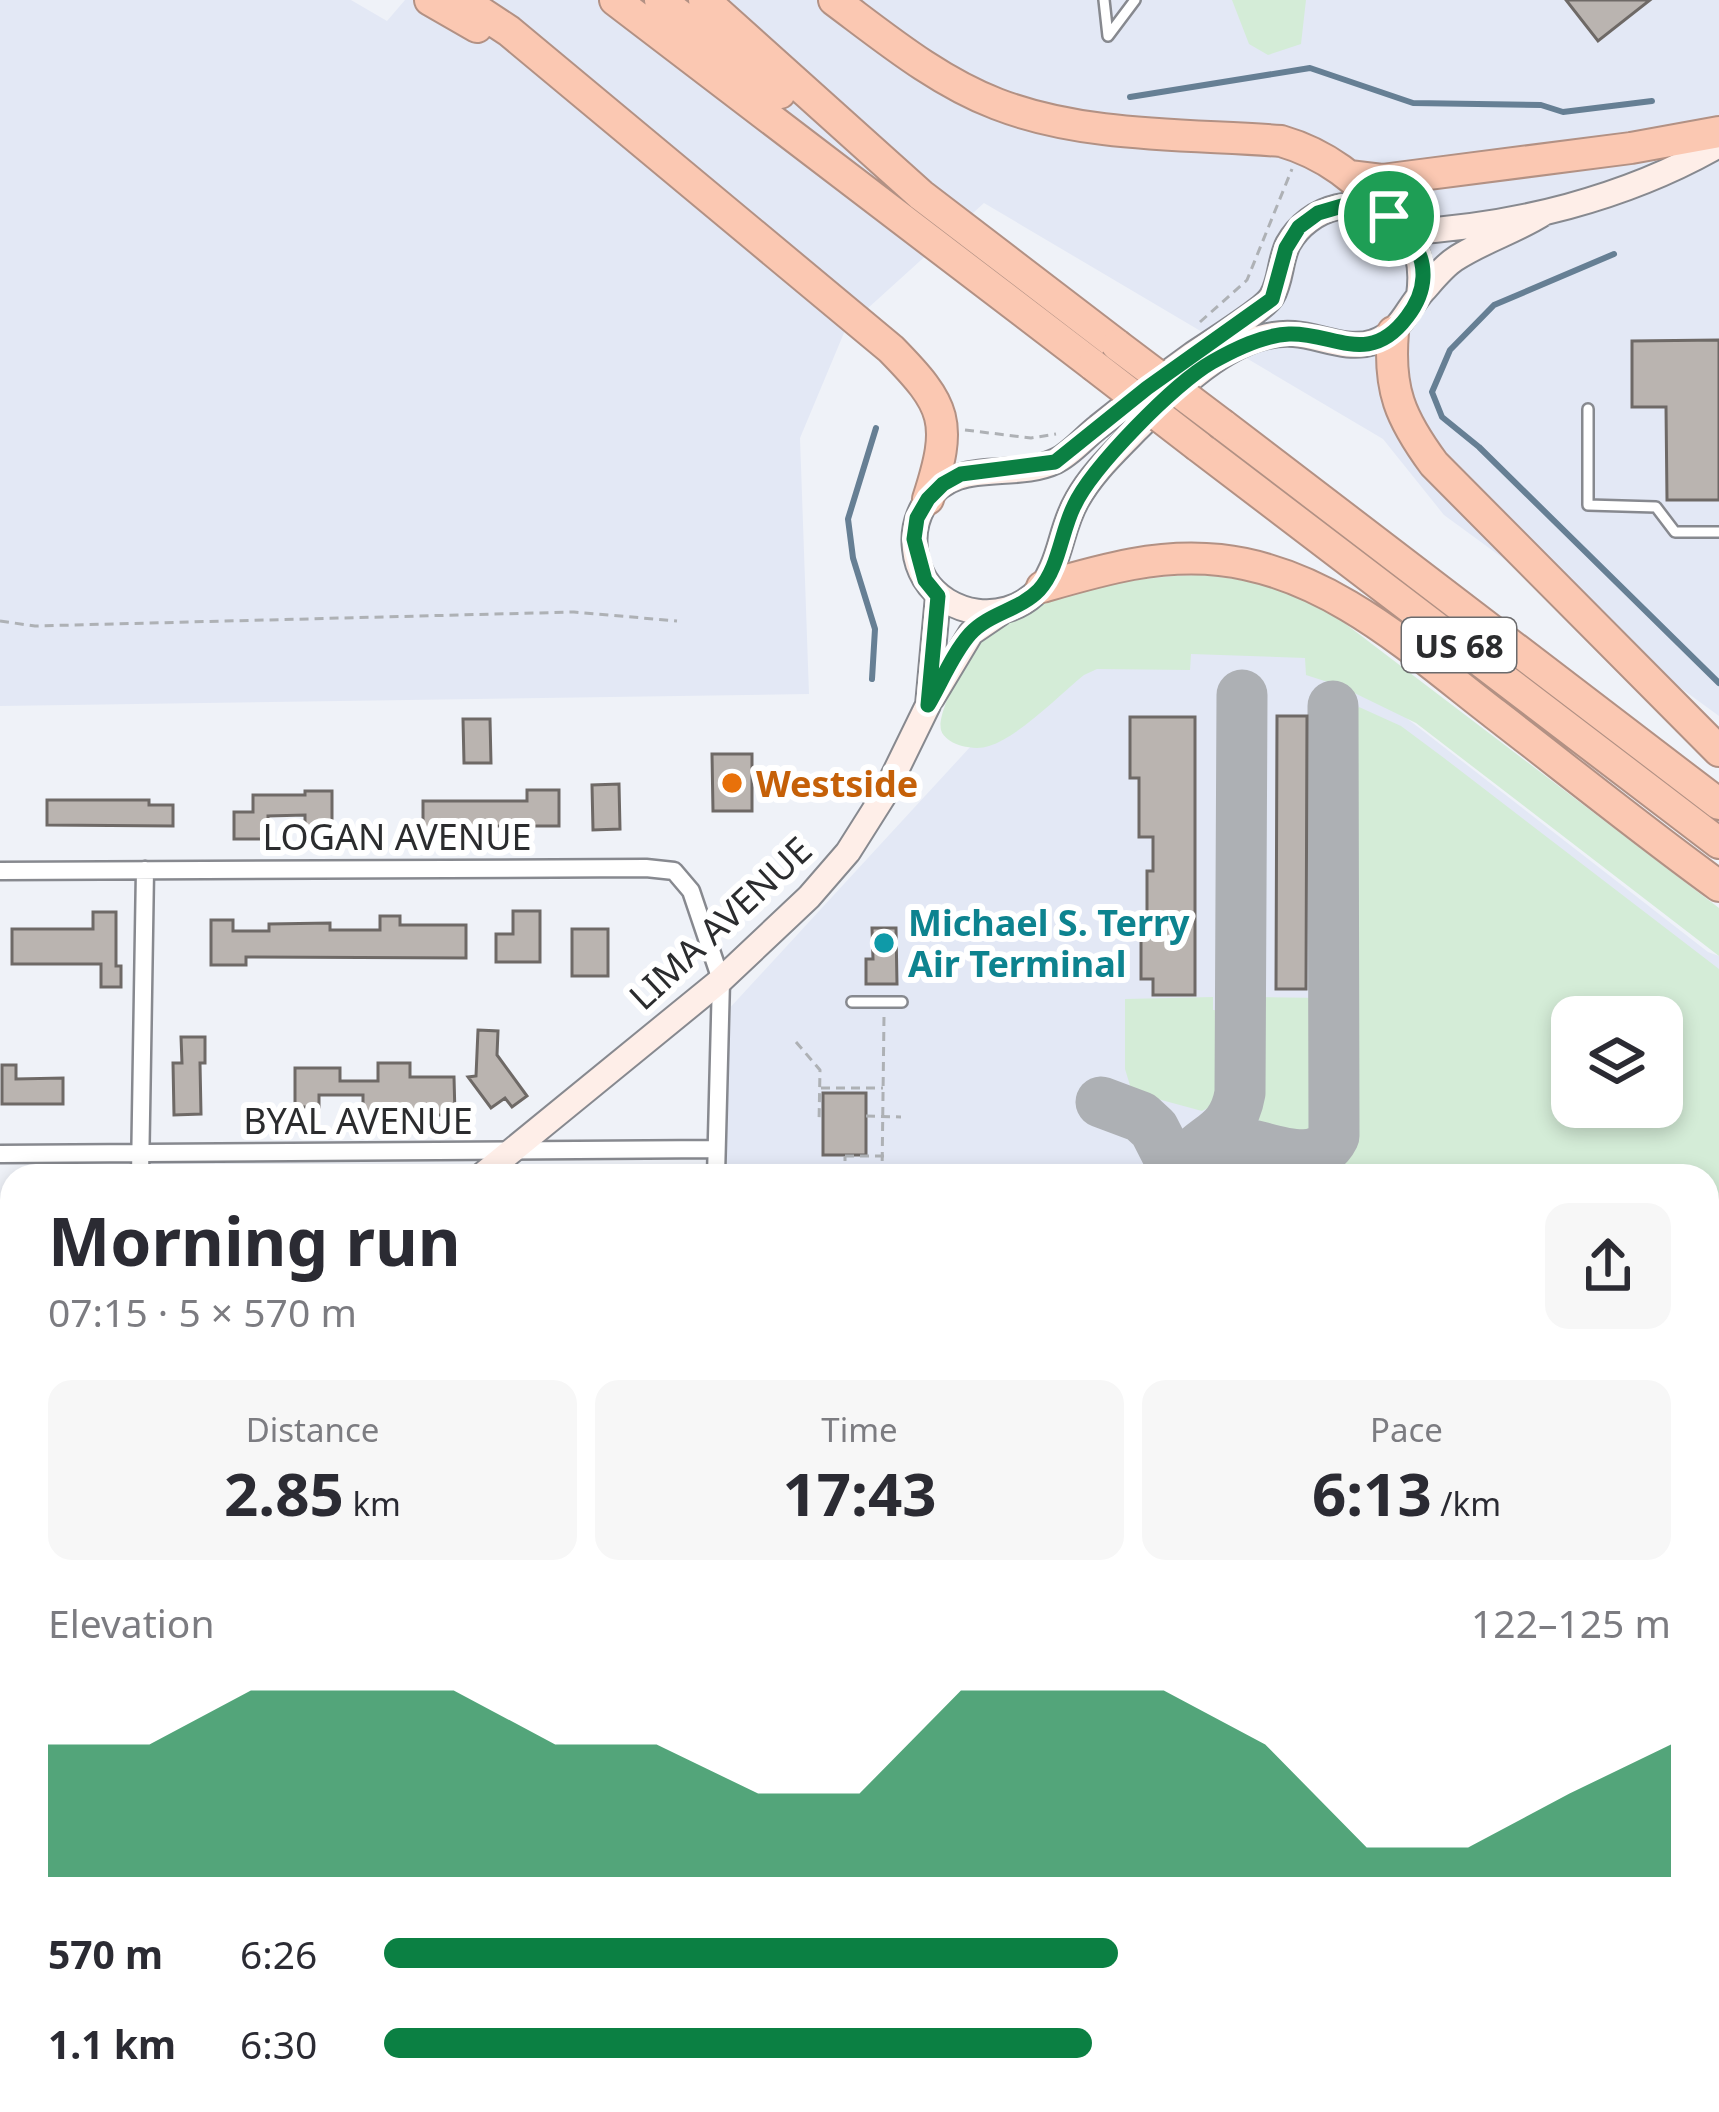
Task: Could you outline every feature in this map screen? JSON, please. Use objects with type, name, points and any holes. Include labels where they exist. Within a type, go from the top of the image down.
[{"type":"highway","points":[[430,0],[578,91]]},
{"type":"highway","points":[[463,0],[509,32],[891,349],[924,383],[936,401],[943,438],[928,499]]},
{"type":"highway","name":"US 68","points":[[615,0],[1105,355],[1223,424],[1719,804]]},
{"type":"highway","points":[[660,0],[870,163],[921,195]]},
{"type":"highway","name":"US 68","points":[[704,0],[1105,355],[1198,446],[1719,843]]},
{"type":"highway","points":[[834,0],[933,72],[996,104],[1058,122],[1281,141],[1312,150],[1349,176],[1398,224]]},
{"type":"highway","points":[[1349,176],[1382,179],[1719,133]]},
{"type":"highway","points":[[1393,332],[1390,359],[1395,399],[1434,464],[1719,751]]},
{"type":"highway","points":[[1042,587],[1143,561],[1184,558],[1246,565],[1316,587],[1401,642],[1719,886]]},
{"type":"main road","points":[[1003,611],[980,614],[958,608],[938,596],[925,580],[914,539],[917,518],[928,499],[961,474],[1055,462],[1147,388],[1272,299],[1286,248],[1299,227],[1318,213],[1354,206],[1398,224],[1463,229],[1544,213],[1665,172],[1719,145]]},
{"type":"main road","points":[[928,705],[970,633],[1042,587],[1076,501],[1099,467],[1207,365],[1250,343],[1291,333],[1351,346],[1373,342],[1393,332],[1409,316],[1419,296],[1454,260],[1544,213]]},
{"type":"main road","points":[[1398,224],[1418,252],[1419,296]]},
{"type":"main road","name":"LIMA AVENUE","points":[[496,1164],[721,980],[809,897],[848,852],[884,796],[928,705],[938,596]]},
{"type":"street","name":"LOGAN AVENUE","points":[[0,871],[663,869],[684,879],[691,891],[721,980]]},
{"type":"street","points":[[141,1164],[145,870]]},
{"type":"street","points":[[716,1164],[721,980]]},
{"type":"street","name":"BYAL AVENUE","points":[[0,1154],[716,1149]]},
{"type":"lane","points":[[1104,0],[1108,36],[1135,0]]},
{"type":"lane","points":[[1588,409],[1588,506],[1656,507],[1675,532],[1719,532]]},
{"type":"lane","points":[[851,1002],[902,1002]]},
{"type":"path","points":[[1198,324],[1247,280],[1298,155]]},
{"type":"path","points":[[951,431],[982,430],[1031,438],[1060,433]]},
{"type":"path","points":[[0,621],[35,626],[574,613],[677,621]]},
{"type":"path","points":[[883,1164],[884,1002]]},
{"type":"path","points":[[796,1042],[820,1070],[819,1123]]},
{"type":"path","points":[[819,1088],[884,1088]]},
{"type":"path","points":[[866,1116],[901,1117]]},
{"type":"path","points":[[845,1164],[845,1156],[884,1156]]},
{"type":"shaded area","points":[[0,0],[351,0],[387,21],[405,0],[1719,0],[1719,716],[1444,515],[1383,439],[984,203],[846,328],[800,438],[809,694],[0,706]]},
{"type":"shaded area","points":[[1132,612],[1275,616],[1719,956],[1719,1164],[727,1164],[726,1012],[995,720]]},
{"type":"green space","points":[[1232,0],[1306,0],[1301,44],[1268,55],[1249,44]]},
{"type":"green space","points":[[1198,575],[1261,584],[1322,606],[1719,908],[1719,956],[1416,723],[1306,675],[1305,658],[1191,654],[1190,670],[1097,669],[1013,734],[989,746],[962,746],[942,733],[941,721],[957,678],[988,633],[1036,607],[1089,589]]},
{"type":"green space","points":[[1359,707],[1401,726],[1719,969],[1719,1164],[1339,1164],[1348,1133],[1350,718]]},
{"type":"green space","points":[[1213,997],[1213,1010],[1225,1011],[1222,1101],[1202,1111],[1132,1092],[1125,1069],[1125,999]]},
{"type":"green space","points":[[1250,997],[1322,998],[1322,1129],[1315,1137],[1265,1126],[1250,1111]]},
{"type":"building","points":[[1566,0],[1650,0],[1598,41]]},
{"type":"building","points":[[1719,340],[1719,500],[1667,500],[1666,407],[1632,407],[1632,341]]},
{"type":"building","points":[[1277,716],[1307,716],[1306,989],[1276,989]]},
{"type":"building","points":[[1130,717],[1195,717],[1195,995],[1153,995],[1153,979],[1141,979],[1141,922],[1147,922],[1153,837],[1139,837],[1139,778],[1130,778]]},
{"type":"building","points":[[463,719],[490,719],[491,763],[464,763]]},
{"type":"building","name":"Westside","points":[[712,754],[752,754],[752,811],[713,811]]},
{"type":"building","points":[[619,784],[620,829],[593,830],[592,785]]},
{"type":"building","points":[[527,790],[559,790],[559,826],[492,826],[492,831],[423,834],[423,801],[527,801]]},
{"type":"building","points":[[305,791],[332,791],[332,839],[305,839],[305,815],[268,816],[268,839],[234,839],[234,812],[253,812],[253,795],[305,795]]},
{"type":"building","points":[[47,800],[149,800],[149,805],[173,805],[173,826],[47,825]]},
{"type":"building","points":[[513,911],[540,911],[540,962],[496,962],[496,934],[513,934]]},
{"type":"building","points":[[93,912],[116,912],[121,987],[101,987],[101,964],[12,964],[12,929],[93,929]]},
{"type":"building","points":[[380,916],[400,916],[400,925],[466,925],[466,958],[246,957],[246,965],[211,965],[211,920],[233,920],[233,931],[269,931],[269,924],[330,923],[330,930],[380,930]]},
{"type":"building","name":"Michael S. Terry Air Terminal","points":[[872,928],[896,928],[897,984],[866,984],[866,959],[873,959]]},
{"type":"building","points":[[572,929],[608,929],[608,976],[572,976]]},
{"type":"building","points":[[478,1030],[498,1031],[497,1055],[527,1096],[512,1107],[505,1098],[491,1108],[468,1077],[476,1076]]},
{"type":"building","points":[[181,1037],[205,1037],[205,1063],[200,1063],[201,1114],[174,1115],[173,1063],[182,1063]]},
{"type":"building","points":[[378,1063],[410,1063],[410,1077],[454,1077],[455,1115],[363,1115],[363,1095],[319,1095],[319,1107],[295,1107],[295,1068],[340,1068],[340,1081],[378,1081]]},
{"type":"building","points":[[2,1065],[16,1065],[16,1079],[63,1078],[63,1104],[2,1104]]},
{"type":"building","points":[[823,1093],[866,1093],[866,1155],[823,1155]]},
{"type":"waterway","points":[[1130,97],[1310,68],[1413,103],[1541,105],[1563,112],[1652,101]]},
{"type":"waterway","points":[[1614,254],[1494,305],[1450,350],[1432,392],[1442,417],[1479,447],[1719,683]]},
{"type":"waterway","points":[[872,679],[875,629],[853,558],[848,519],[876,428]]},
{"type":"taxiway","points":[[1187,1164],[1229,1122],[1240,1093],[1242,695]]},
{"type":"taxiway","points":[[1210,1141],[1295,1155],[1324,1148],[1334,1136],[1333,706]]},
{"type":"taxiway","points":[[1101,1102],[1141,1117],[1154,1129],[1172,1164]]},
{"type":"place","name":"Westside","points":[[732,783]]},
{"type":"place","name":"Michael S. Terry Air Terminal","points":[[884,943]]},
{"type":"route","points":[[1366,206],[1389,216],[1407,232],[1418,252],[1419,296],[1409,316],[1393,332],[1373,342],[1351,346],[1291,333],[1250,343],[1207,365],[1099,467],[1076,501],[1042,587],[970,633],[928,705],[938,596],[916,560],[914,539],[917,518],[928,499],[961,474],[1055,462],[1147,388],[1272,299],[1286,248],[1299,227],[1318,213],[1366,206]]}]
